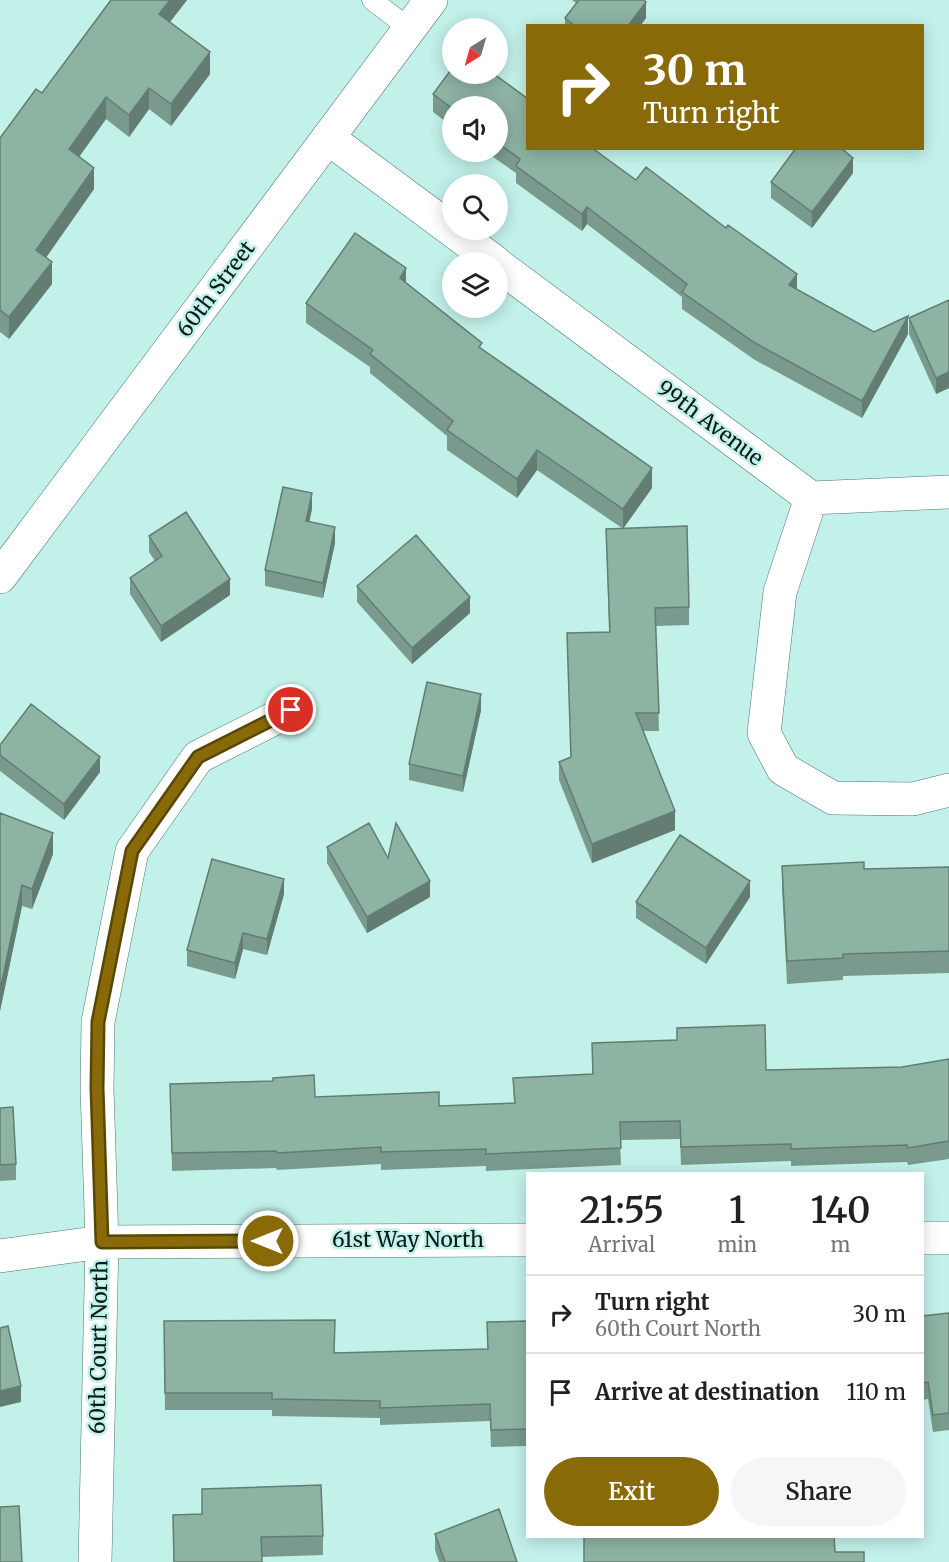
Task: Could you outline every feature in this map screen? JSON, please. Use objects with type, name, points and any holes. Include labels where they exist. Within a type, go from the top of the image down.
[{"type":"street","name":"60th Street","points":[[0,577],[432,0]]},
{"type":"street","name":"99th Avenue","points":[[328,138],[482,252]]},
{"type":"street","name":"99th Avenue","points":[[508,271],[811,498]]},
{"type":"street","points":[[949,492],[811,498],[780,592],[764,733],[783,769],[833,798],[913,799],[949,790]]},
{"type":"street","name":"60th Court North","points":[[95,1562],[102,1242],[97,1088],[98,1022],[132,851],[198,757],[291,710]]},
{"type":"street","points":[[924,1238],[949,1238]]},
{"type":"street","name":"61st Way North","points":[[0,1256],[102,1242],[526,1240]]},
{"type":"lane","points":[[372,0],[410,29]]},
{"type":"building","points":[[111,0],[170,0],[159,14],[210,52],[171,104],[149,88],[129,115],[106,97],[69,149],[94,168],[36,250],[52,262],[9,317],[0,310],[0,138],[36,89],[42,93]]},
{"type":"building","points":[[579,0],[644,0],[646,2],[630,24],[572,24],[565,18]]},
{"type":"building","points":[[442,82],[442,84],[508,84],[526,98],[526,150],[595,150],[636,180],[646,167],[726,228],[728,225],[797,274],[789,285],[874,332],[908,316],[862,401],[755,343],[682,292],[687,284],[587,207],[582,214],[516,166],[520,159],[508,150],[508,96],[442,96],[442,101],[433,94]]},
{"type":"building","points":[[795,150],[843,150],[853,158],[812,212],[771,182]]},
{"type":"building","points":[[355,233],[406,268],[400,278],[442,311],[442,318],[450,318],[482,343],[479,347],[652,468],[623,509],[537,450],[517,479],[447,430],[453,421],[370,354],[373,350],[306,303]]},
{"type":"building","points":[[949,300],[949,372],[936,378],[909,318]]},
{"type":"building","points":[[283,487],[312,493],[306,521],[335,527],[323,583],[265,570]]},
{"type":"building","points":[[186,512],[230,579],[161,626],[130,578],[162,556],[149,536]]},
{"type":"building","points":[[687,526],[689,607],[655,608],[659,713],[636,713],[675,811],[592,844],[559,762],[571,757],[567,633],[610,632],[606,529]]},
{"type":"building","points":[[416,535],[470,597],[412,648],[357,586]]},
{"type":"building","points":[[427,682],[481,694],[463,776],[409,764]]},
{"type":"building","points":[[31,704],[100,757],[64,804],[0,755],[0,745]]},
{"type":"building","points":[[0,813],[53,833],[32,889],[22,885],[0,991]]},
{"type":"building","points":[[369,823],[388,858],[396,823],[430,881],[367,917],[327,847]]},
{"type":"building","points":[[680,835],[750,881],[706,948],[636,902]]},
{"type":"building","points":[[212,859],[284,879],[267,939],[243,933],[235,963],[187,950]]},
{"type":"building","points":[[864,862],[864,869],[949,867],[949,951],[843,954],[843,958],[787,961],[782,866]]},
{"type":"building","points":[[765,1025],[766,1070],[902,1067],[949,1059],[949,1141],[908,1148],[907,1145],[791,1149],[791,1144],[681,1147],[680,1121],[620,1122],[621,1148],[486,1154],[486,1149],[381,1152],[381,1147],[277,1153],[276,1151],[172,1153],[170,1084],[273,1081],[273,1078],[314,1075],[315,1097],[439,1092],[439,1106],[515,1103],[513,1078],[593,1074],[592,1043],[677,1040],[677,1028]]},
{"type":"building","points":[[13,1107],[16,1164],[0,1165],[0,1108]]},
{"type":"building","points":[[949,1313],[949,1413],[933,1415],[928,1382],[924,1383],[924,1316]]},
{"type":"building","points":[[335,1320],[334,1353],[488,1349],[487,1322],[526,1321],[526,1429],[491,1430],[490,1404],[380,1408],[380,1401],[272,1399],[272,1393],[165,1393],[164,1321]]},
{"type":"building","points":[[8,1326],[21,1386],[0,1391],[0,1328]]},
{"type":"building","points":[[321,1485],[323,1536],[261,1537],[262,1562],[174,1562],[173,1515],[202,1514],[202,1489]]},
{"type":"building","points":[[19,1506],[22,1562],[0,1562],[0,1507]]},
{"type":"building","points":[[499,1509],[517,1562],[445,1562],[435,1534]]},
{"type":"building","points":[[584,1538],[834,1538],[835,1552],[864,1552],[864,1562],[584,1562]]},
{"type":"route","points":[[268,1241],[102,1242],[97,1088],[98,1022],[132,851],[198,757],[291,710]]}]
